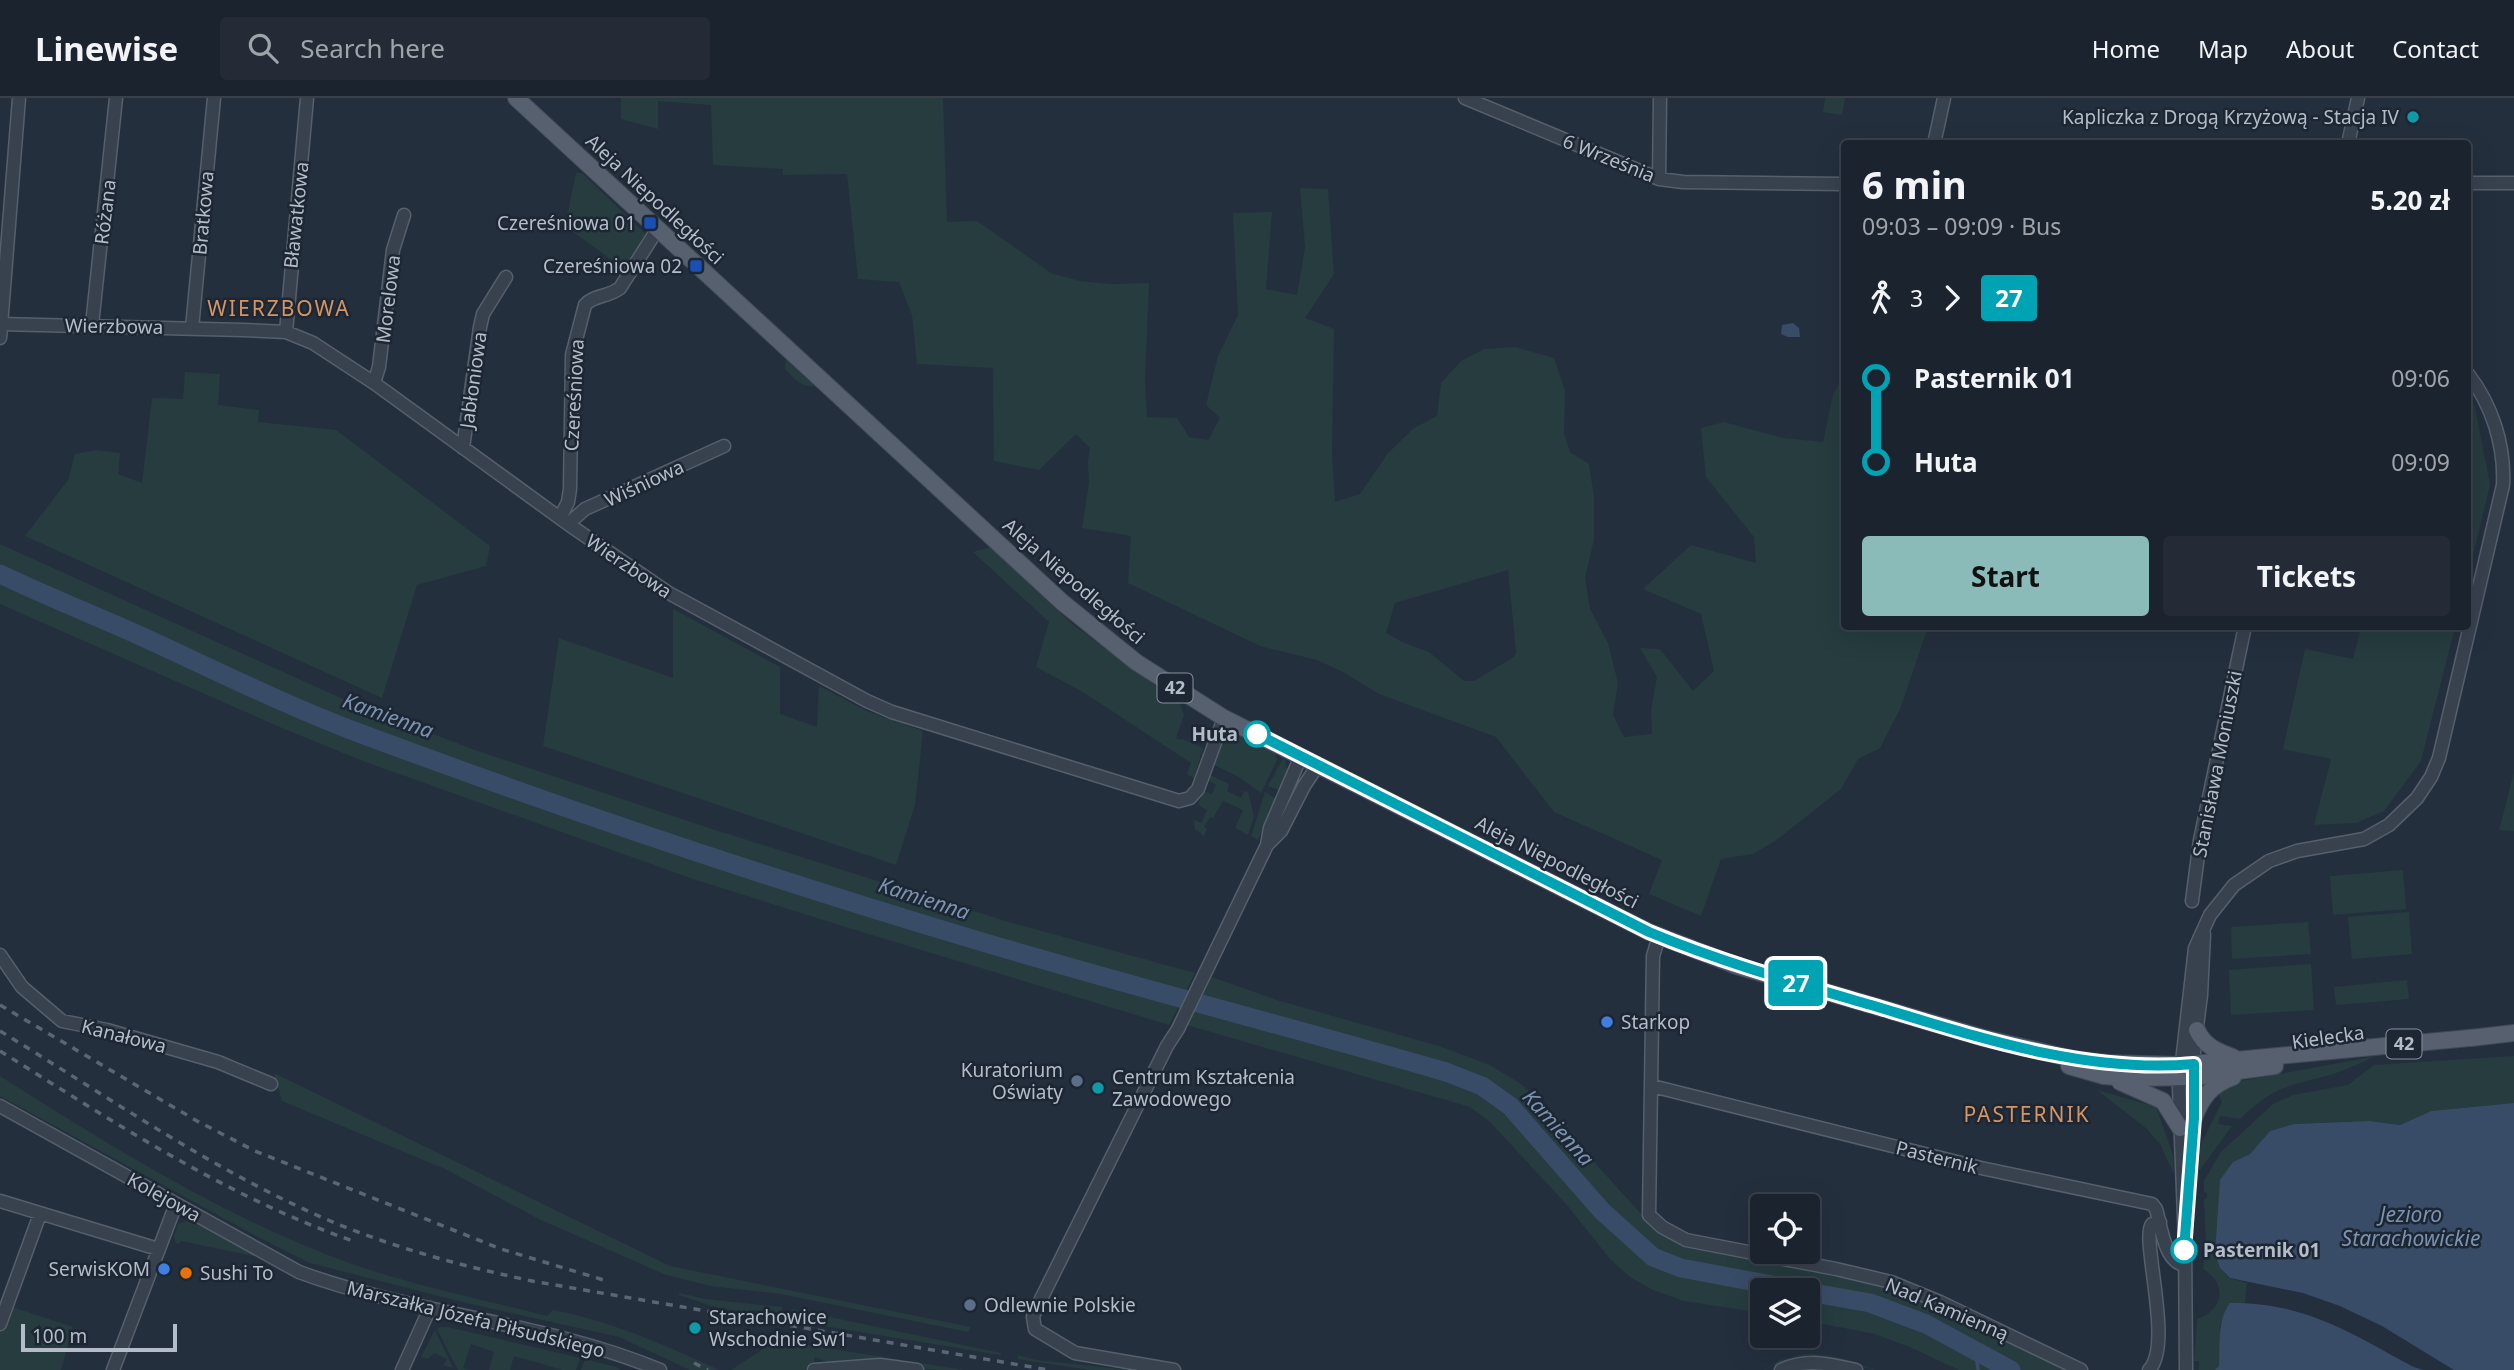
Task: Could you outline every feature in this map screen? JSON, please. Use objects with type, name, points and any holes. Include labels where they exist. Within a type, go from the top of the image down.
[{"type":"main road","name":"Aleja Niepodległości","points":[[516,98],[1099,635],[1224,718],[1659,936],[1737,966],[2104,1076],[2188,1071]]},
{"type":"main road","points":[[2197,1031],[2202,1040],[2213,1048],[2242,1059]]},
{"type":"main road","name":"Kielecka","points":[[2188,1071],[2270,1067],[2514,1033]]},
{"type":"main road","name":"Kielecka","points":[[2188,1071],[2242,1059],[2480,1037]]},
{"type":"main road","name":"Aleja Niepodległości","points":[[1984,1038],[2084,1060],[2188,1071]]},
{"type":"main road","points":[[2104,1076],[2158,1097],[2187,1123],[2201,1100],[2215,1085],[2270,1067]]},
{"type":"street","points":[[0,338],[19,98]]},
{"type":"street","name":"Różana","points":[[92,325],[116,98]]},
{"type":"street","name":"Bratkowa","points":[[192,328],[214,98]]},
{"type":"street","name":"Bławatkowa","points":[[286,332],[307,98]]},
{"type":"street","name":"6 Września","points":[[1465,98],[1659,179],[1683,182],[1841,184]]},
{"type":"street","points":[[1659,179],[1660,98]]},
{"type":"street","points":[[1935,140],[1944,98]]},
{"type":"street","points":[[2349,140],[2358,98]]},
{"type":"street","points":[[2471,183],[2514,183]]},
{"type":"street","name":"Morelowa","points":[[373,383],[379,367],[393,250],[404,215]]},
{"type":"street","name":"Czereśniowa","points":[[564,518],[570,489],[572,355],[584,305],[591,299],[613,293],[620,288],[657,230]]},
{"type":"street","name":"Jabłoniowa","points":[[463,448],[480,327],[484,314],[506,276]]},
{"type":"street","name":"Wierzbowa","points":[[1,324],[286,332],[320,347],[691,607],[882,708],[1167,799],[1184,801],[1196,793],[1224,718]]},
{"type":"street","points":[[2471,378],[2492,415],[2502,456],[2503,485],[2471,625]]},
{"type":"street","name":"Wiśniowa","points":[[564,518],[724,446]]},
{"type":"street","name":"Stanisława Moniuszki","points":[[2192,901],[2200,840],[2244,630]]},
{"type":"street","points":[[2186,1370],[2184,1265],[2188,1071],[2194,948],[2213,910],[2234,885],[2248,874],[2285,855],[2349,843],[2372,835],[2398,818],[2417,798],[2431,777],[2439,758],[2470,630]]},
{"type":"street","points":[[1174,1370],[1074,1353],[1035,1329],[1033,1317],[1267,845],[1270,828],[1301,756]]},
{"type":"street","points":[[1267,845],[1281,831],[1318,765]]},
{"type":"street","points":[[2188,1071],[2197,1031],[2204,929]]},
{"type":"street","points":[[1652,1086],[1653,956],[1659,936]]},
{"type":"street","name":"Kanałowa","points":[[0,955],[22,987],[62,1021],[107,1030],[218,1062],[271,1084]]},
{"type":"street","name":"Nad Kamienną","points":[[1652,1086],[1649,1215],[1662,1227],[1686,1240],[1846,1271],[1915,1291],[2081,1370]]},
{"type":"street","name":"Pasternik","points":[[1652,1086],[1982,1168],[2152,1204],[2171,1255],[2177,1263],[2184,1265]]},
{"type":"street","name":"Kolejowa","points":[[0,1106],[299,1272],[331,1284]]},
{"type":"street","points":[[0,1201],[158,1249]]},
{"type":"street","points":[[113,1370],[176,1204]]},
{"type":"street","points":[[0,1324],[40,1214]]},
{"type":"street","points":[[2149,1370],[2155,1360],[2157,1340],[2154,1271],[2147,1231],[2152,1224],[2160,1222]]},
{"type":"street","name":"Marszałka Józefa Piłsudskiego","points":[[331,1284],[586,1344],[638,1366],[660,1370]]},
{"type":"street","points":[[402,1370],[430,1308]]},
{"type":"street","points":[[1781,1370],[1812,1363],[1856,1370]]},
{"type":"street","points":[[814,1370],[880,1364],[917,1370]]},
{"type":"green space","points":[[621,98],[943,98],[947,222],[977,221],[1051,273],[1079,281],[1110,284],[1149,283],[1145,380],[1147,417],[1177,418],[1189,437],[1208,440],[1220,418],[1206,405],[1218,356],[1238,315],[1233,213],[1272,212],[1266,289],[1297,295],[1305,247],[1300,188],[1328,189],[1334,274],[1305,318],[1334,329],[1332,454],[1335,502],[1360,494],[1388,453],[1414,428],[1437,416],[1441,383],[1461,361],[1484,349],[1515,347],[1554,358],[1565,391],[1564,433],[1570,452],[1589,464],[1594,496],[1594,540],[1585,578],[1590,609],[1608,643],[1618,683],[1613,715],[1624,737],[1652,734],[1651,710],[1657,677],[1640,648],[1660,649],[1693,691],[1714,671],[1701,614],[1643,589],[1691,545],[1756,563],[1754,537],[1706,477],[1701,428],[1724,422],[1783,438],[1823,442],[1833,395],[1841,380],[1841,630],[1927,630],[1900,709],[1880,748],[1858,759],[1841,789],[1775,841],[1753,854],[1721,859],[1701,916],[1649,894],[1662,860],[1554,812],[1496,737],[1379,694],[1317,660],[1260,646],[1128,583],[1131,536],[1082,528],[1089,482],[1090,448],[1076,434],[1039,470],[994,461],[993,368],[917,364],[912,315],[899,282],[858,279],[847,174],[783,175],[783,169],[713,165],[711,105],[658,101],[658,129],[621,119]],"holes":[[[1508,570],[1516,652],[1514,657],[1474,681],[1464,681],[1429,652],[1386,633],[1395,603]]]},
{"type":"green space","points":[[1825,98],[1845,98],[1842,115],[1823,112]]},
{"type":"green space","points":[[576,173],[582,173],[649,237],[627,271],[565,226]]},
{"type":"green space","points":[[786,360],[815,386],[802,384],[795,379],[785,369]]},
{"type":"green space","points":[[185,372],[220,374],[218,405],[259,410],[258,422],[336,430],[490,546],[486,566],[417,585],[382,698],[25,536],[68,480],[75,454],[96,450],[120,453],[118,474],[142,483],[152,398],[183,399]]},
{"type":"green space","points":[[2471,401],[2475,407],[2490,485],[2471,564]]},
{"type":"green space","points":[[0,544],[354,704],[475,750],[715,830],[1012,923],[1195,973],[1169,1025],[693,879],[363,761],[0,604]]},
{"type":"green space","points":[[991,547],[1072,624],[1180,704],[1184,715],[1176,738],[1203,748],[1194,778],[1187,774],[1191,763],[1083,692],[1036,667],[1049,622],[973,552]]},
{"type":"green space","points":[[673,609],[780,667],[780,714],[817,727],[819,686],[867,711],[923,731],[915,805],[896,865],[543,746],[559,638],[673,678]]},
{"type":"green space","points":[[2360,630],[2454,630],[2421,761],[2384,811],[2356,823],[2314,825],[2331,759],[2283,749],[2305,649],[2353,659]]},
{"type":"green space","points":[[1231,730],[1276,753],[1278,758],[1261,793],[1239,777],[1212,764],[1223,733]]},
{"type":"green space","points":[[1285,759],[1288,774],[1281,791],[1268,786]]},
{"type":"green space","points":[[2514,772],[2514,831],[2499,830]]},
{"type":"green space","points":[[1210,775],[1229,784],[1227,791],[1241,798],[1244,791],[1248,792],[1254,816],[1248,835],[1235,828],[1243,810],[1223,801],[1204,827],[1207,829],[1204,836],[1195,829],[1194,820],[1201,823],[1207,810],[1198,805],[1203,791],[1212,794],[1216,785],[1208,780]]},
{"type":"green space","points":[[1265,792],[1277,799],[1258,840],[1251,836]]},
{"type":"green space","points":[[2403,870],[2406,909],[2333,915],[2330,876]]},
{"type":"green space","points":[[2409,912],[2412,954],[2352,959],[2348,917]]},
{"type":"green space","points":[[2308,922],[2311,954],[2232,959],[2231,927]]},
{"type":"green space","points":[[2311,964],[2314,1010],[2231,1015],[2229,970]]},
{"type":"green space","points":[[1212,977],[1280,1001],[1439,1046],[1490,1065],[1521,1084],[1540,1102],[1642,1215],[1666,1235],[1701,1250],[1750,1260],[1750,1264],[1773,1264],[1880,1285],[1911,1296],[2068,1370],[1959,1370],[1875,1334],[1820,1323],[1820,1278],[1750,1278],[1750,1311],[1684,1301],[1653,1290],[1630,1277],[1610,1259],[1567,1205],[1489,1121],[1470,1107],[1187,1025]]},
{"type":"green space","points":[[2407,980],[2409,999],[2336,1005],[2334,987]]},
{"type":"green space","points":[[2377,1056],[2339,1072],[2280,1090],[2261,1101],[2240,1119],[2220,1116],[2218,1124],[2232,1126],[2199,1171],[2200,1146],[2222,1102],[2217,1091],[2235,1082]]},
{"type":"green space","points":[[2514,1056],[2514,1103],[2431,1111],[2400,1125],[2369,1121],[2294,1124],[2270,1131],[2250,1154],[2233,1162],[2220,1268],[2229,1278],[2247,1283],[2245,1303],[2231,1303],[2220,1325],[2219,1367],[2215,1370],[2199,1370],[2199,1361],[2194,1361],[2197,1319],[2213,1310],[2220,1296],[2216,1282],[2203,1269],[2206,1244],[2204,1199],[2207,1198],[2204,1181],[2220,1153],[2273,1104],[2293,1095],[2348,1085],[2374,1065]]},
{"type":"green space","points":[[274,1073],[670,1266],[971,1327],[968,1332],[781,1294],[710,1286],[666,1275],[541,1220],[445,1169],[282,1101]]},
{"type":"green space","points":[[0,1076],[171,1180],[260,1226],[306,1246],[352,1264],[424,1286],[547,1316],[553,1310],[617,1327],[719,1370],[690,1370],[619,1337],[466,1303],[310,1263],[0,1096]]},
{"type":"green space","points":[[2097,1090],[2156,1107],[2173,1155],[2174,1174],[2160,1144],[2147,1129]]},
{"type":"green space","points":[[189,1220],[259,1257],[181,1241],[176,1243],[174,1236],[178,1224]]},
{"type":"green space","points":[[679,1293],[705,1299],[782,1307],[782,1317],[790,1318],[792,1309],[1001,1353],[1000,1355],[763,1316],[757,1314],[757,1310],[752,1313],[718,1308]]},
{"type":"green space","points":[[0,1303],[73,1327],[61,1370],[0,1370]]},
{"type":"green space","points":[[441,1327],[580,1358],[576,1370],[563,1370],[514,1356],[510,1370],[489,1370],[494,1352],[471,1344],[463,1368],[470,1370],[458,1370],[437,1329]]},
{"type":"green space","points":[[435,1330],[453,1368],[443,1365],[447,1359],[434,1353],[428,1359],[421,1357]]},
{"type":"green space","points":[[777,1340],[964,1370],[936,1370],[879,1363],[831,1364],[815,1357],[813,1367],[805,1370],[731,1370]]},
{"type":"green space","points":[[1804,1354],[1841,1358],[1876,1370],[1811,1355],[1790,1358],[1764,1370],[1780,1360]]},
{"type":"green space","points":[[1018,1355],[1036,1360],[1130,1370],[1090,1370],[1018,1359]]},
{"type":"green space","points":[[585,1359],[616,1367],[620,1370],[581,1370]]},
{"type":"water","points":[[1793,323],[1799,328],[1800,337],[1781,334],[1782,325]]},
{"type":"water","name":"Jezioro Starachowickie","points":[[2514,1103],[2514,1370],[2454,1370],[2382,1326],[2340,1306],[2303,1293],[2230,1278],[2220,1268],[2215,1254],[2220,1180],[2233,1162],[2250,1154],[2270,1131],[2294,1124],[2369,1121],[2400,1125],[2431,1111]]},
{"type":"water","points":[[2230,1303],[2279,1307],[2302,1313],[2344,1330],[2423,1370],[2215,1370],[2219,1366],[2221,1325]]},
{"type":"waterway","name":"Kamienna","points":[[0,574],[330,722],[590,816],[979,941],[1446,1072],[1482,1086],[1510,1106],[1602,1211],[1653,1257],[1681,1268],[1750,1281]]},
{"type":"waterway","name":"Kamienna","points":[[1820,1294],[1870,1303],[1926,1324],[2011,1370]]},
{"type":"waterway","points":[[1976,1352],[1978,1370]]},
{"type":"railway","points":[[0,1005],[197,1121],[255,1151],[501,1249],[607,1281]]},
{"type":"railway","points":[[0,1031],[243,1179],[328,1220],[403,1248],[532,1281],[1049,1370]]},
{"type":"railway","points":[[0,1051],[129,1131],[217,1181],[262,1204],[356,1242]]},
{"type":"railway","points":[[694,1363],[708,1370]]},
{"type":"bus line","name":"27","points":[[1257,734],[1649,932],[1737,966],[1975,1036],[2073,1059],[2136,1065],[2194,1064],[2194,1118],[2184,1250]]},
{"type":"place","name":"Kapliczka z Drogą Krzyżową - Stacja IV","points":[[2413,117]]},
{"type":"place","name":"Czereśniowa 01","points":[[650,223]]},
{"type":"place","name":"Czereśniowa 02","points":[[696,266]]},
{"type":"place","name":"Huta","points":[[1257,734]]},
{"type":"place","name":"Starkop","points":[[1607,1022]]},
{"type":"place","name":"Kuratorium Oświaty","points":[[1077,1081]]},
{"type":"place","name":"Centrum Kształcenia Zawodowego","points":[[1098,1088]]},
{"type":"place","name":"Pasternik 01","points":[[2184,1250]]},
{"type":"place","name":"SerwisKOM","points":[[164,1269]]},
{"type":"place","name":"Sushi To","points":[[186,1273]]},
{"type":"place","name":"Odlewnie Polskie","points":[[970,1305]]},
{"type":"place","name":"Starachowice Wschodnie Sw1","points":[[695,1328]]},
{"type":"district","name":"WIERZBOWA","points":[[279,309]]},
{"type":"district","name":"PASTERNIK","points":[[2027,1115]]}]
